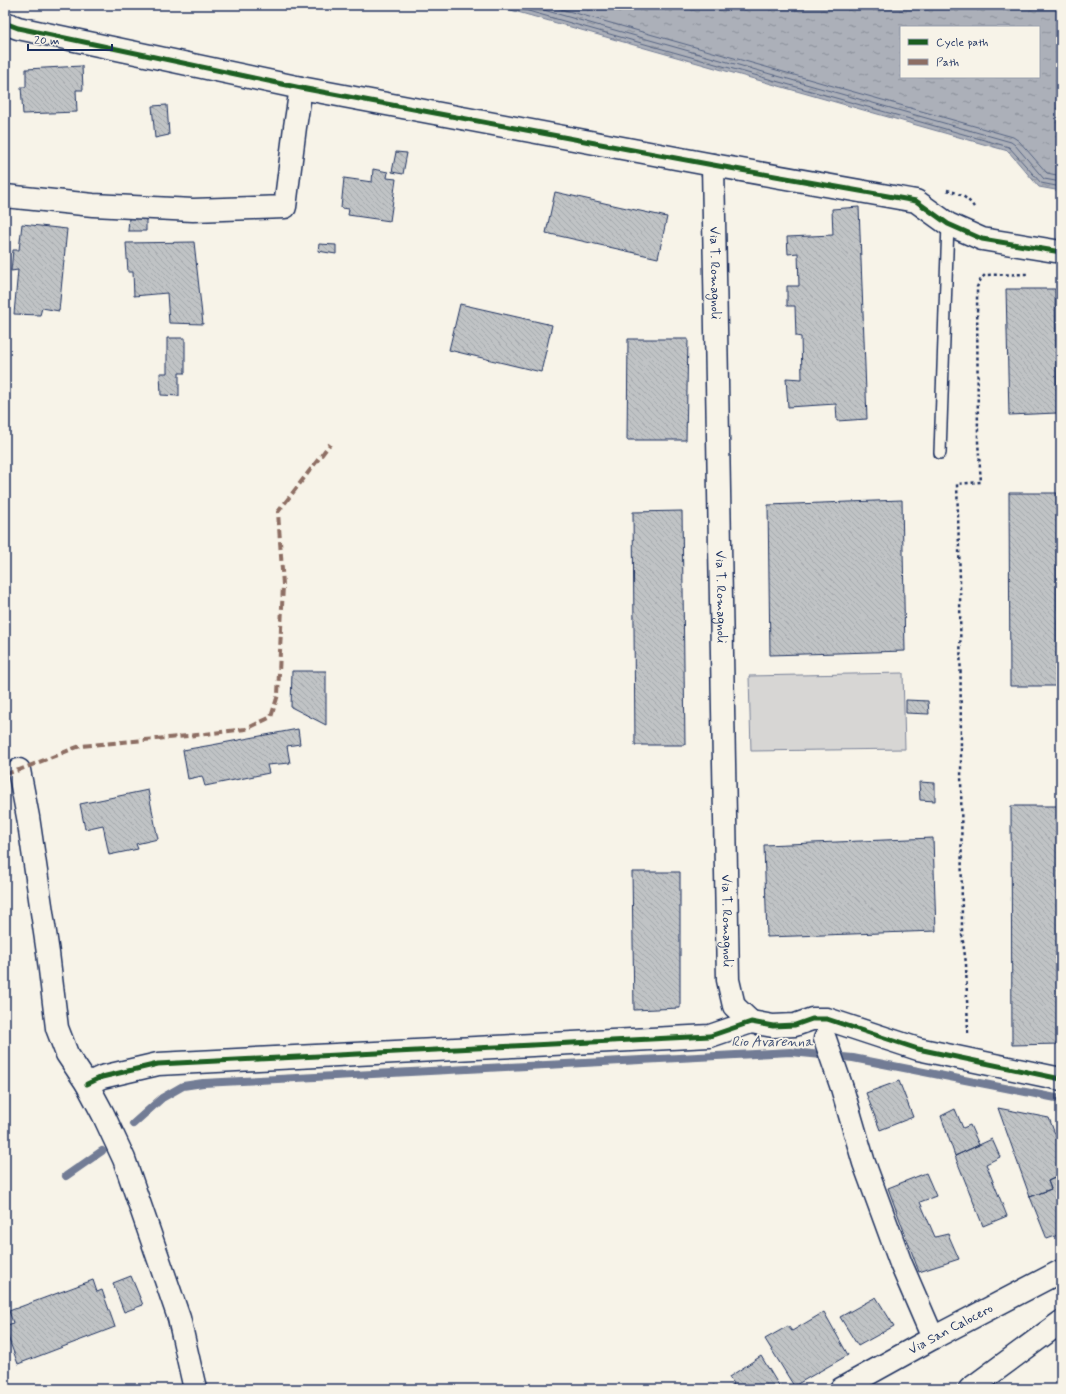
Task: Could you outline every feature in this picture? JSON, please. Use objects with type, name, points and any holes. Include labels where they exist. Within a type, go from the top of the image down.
[{"type":"street","points":[[5,23],[18,28],[301,88],[713,165],[916,201],[948,224],[982,239],[1061,252]]},
{"type":"street","points":[[5,196],[93,205],[193,210],[285,207],[301,88]]},
{"type":"street","name":"Via T. Romagnoli","points":[[713,165],[728,980],[734,1006],[751,1022]]},
{"type":"street","points":[[20,770],[48,953],[57,1028],[67,1054],[87,1084],[124,1159],[179,1318],[194,1389]]},
{"type":"street","points":[[87,1084],[102,1077],[158,1064],[710,1036],[751,1022],[773,1026],[795,1025],[812,1019],[827,1019],[918,1050],[1061,1079]]},
{"type":"street","points":[[825,1039],[842,1088],[864,1163],[901,1264],[933,1338]]},
{"type":"street","name":"Via San Calocero","points":[[841,1389],[933,1338],[1061,1271]]},
{"type":"street","points":[[970,1389],[1061,1322]]},
{"type":"lane","points":[[940,453],[948,224]]},
{"type":"path","points":[[968,1038],[966,963],[962,935],[960,580],[957,484],[981,482],[978,442],[977,287],[985,275],[1032,274]]},
{"type":"shaded area","points":[[903,673],[905,749],[751,751],[749,676]]},
{"type":"water","points":[[493,5],[1061,5],[1061,191],[1039,187],[1008,151]]},
{"type":"building","points":[[82,66],[83,90],[76,90],[77,112],[23,114],[21,87],[26,87],[26,69]]},
{"type":"building","points":[[167,105],[169,135],[155,138],[152,106]]},
{"type":"building","points":[[396,152],[407,153],[403,174],[392,172]]},
{"type":"building","points":[[373,169],[388,172],[387,178],[396,179],[390,221],[348,215],[349,209],[341,208],[344,178],[372,182]]},
{"type":"building","points":[[555,192],[667,217],[658,258],[546,233]]},
{"type":"building","points":[[859,207],[867,419],[837,421],[836,404],[788,407],[786,378],[802,379],[801,337],[796,336],[795,306],[787,306],[787,286],[799,286],[798,253],[788,254],[787,237],[833,235],[832,209]]},
{"type":"building","points":[[129,217],[146,217],[146,231],[128,231]]},
{"type":"building","points":[[22,224],[67,229],[59,311],[42,308],[40,315],[14,314],[18,270],[11,271],[13,250],[19,250]]},
{"type":"building","points":[[194,242],[203,324],[169,323],[167,293],[134,296],[133,272],[128,272],[126,243]]},
{"type":"building","points":[[319,244],[336,245],[336,254],[318,251]]},
{"type":"building","points":[[1006,289],[1055,289],[1057,413],[1009,415]]},
{"type":"building","points":[[460,304],[552,325],[541,372],[449,350]]},
{"type":"building","points":[[167,338],[185,338],[185,373],[179,373],[179,396],[161,395],[160,373],[167,373]]},
{"type":"building","points":[[628,339],[688,339],[686,440],[627,440]]},
{"type":"building","points":[[1009,493],[1057,493],[1057,686],[1010,686]]},
{"type":"building","points":[[902,500],[905,651],[770,655],[768,505]]},
{"type":"building","points":[[682,511],[685,745],[635,745],[633,512]]},
{"type":"building","points":[[292,671],[326,671],[326,725],[291,707]]},
{"type":"building","points":[[906,700],[928,701],[929,714],[906,713]]},
{"type":"building","points":[[298,729],[300,744],[287,746],[290,763],[267,765],[269,773],[205,786],[202,776],[188,779],[183,750]]},
{"type":"building","points":[[919,782],[935,783],[935,801],[920,800]]},
{"type":"building","points":[[148,790],[158,839],[136,844],[138,849],[109,855],[103,825],[85,829],[80,804]]},
{"type":"building","points":[[1011,806],[1060,806],[1061,1044],[1012,1045]]},
{"type":"building","points":[[933,838],[936,931],[767,937],[764,845]]},
{"type":"building","points":[[632,872],[680,872],[680,1008],[634,1010]]},
{"type":"building","points":[[899,1081],[913,1117],[880,1130],[866,1093]]},
{"type":"building","points":[[998,1108],[1049,1118],[1061,1150],[1061,1175],[1048,1181],[1051,1189],[1030,1197]]},
{"type":"building","points":[[955,1109],[963,1128],[970,1125],[979,1145],[955,1156],[941,1116]]},
{"type":"building","points":[[992,1139],[1000,1157],[986,1164],[1007,1216],[983,1226],[955,1156]]},
{"type":"building","points":[[926,1173],[936,1196],[920,1202],[935,1237],[948,1234],[959,1259],[919,1272],[888,1188]]},
{"type":"building","points":[[1061,1175],[1061,1234],[1047,1239],[1030,1197],[1051,1189],[1048,1181]]},
{"type":"building","points":[[131,1276],[143,1305],[124,1312],[113,1283]]},
{"type":"building","points":[[93,1280],[97,1292],[102,1290],[115,1327],[18,1364],[5,1329],[5,1326],[13,1323],[9,1311]]},
{"type":"building","points":[[876,1297],[894,1326],[858,1346],[840,1317]]},
{"type":"building","points":[[824,1312],[848,1355],[794,1386],[765,1339],[788,1326],[792,1331]]},
{"type":"building","points":[[761,1356],[781,1389],[736,1389],[729,1377]]},
{"type":"building","points":[[733,1384],[736,1389],[727,1389]]},
{"type":"building","points":[[714,1385],[717,1389],[708,1389]]},
{"type":"building","points":[[1061,1385],[1061,1389],[1052,1389]]},
{"type":"waterway","name":"Rio Avarenna","points":[[133,1124],[162,1098],[183,1086],[203,1083],[791,1052],[853,1058],[1061,1099]]},
{"type":"waterway","name":"Rio Avarenna","points":[[66,1176],[102,1151]]},
{"type":"marked path","points":[[5,774],[80,746],[246,729],[271,717],[278,695],[283,585],[278,512],[330,444]]},
{"type":"cycle path","points":[[5,23],[18,28],[301,88],[713,165],[916,201],[948,224],[982,239],[1061,252]]},
{"type":"cycle path","points":[[87,1084],[102,1077],[158,1064],[710,1036],[751,1022],[773,1026],[795,1025],[812,1019],[827,1019],[918,1049],[1061,1079]]}]
